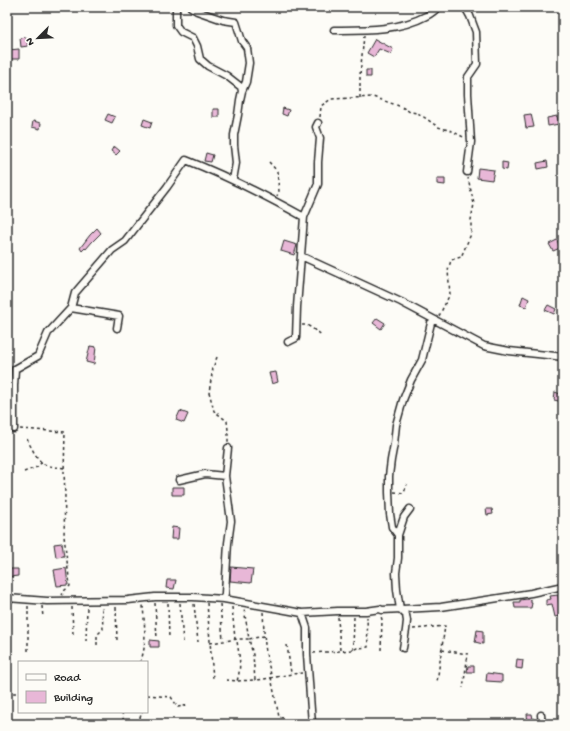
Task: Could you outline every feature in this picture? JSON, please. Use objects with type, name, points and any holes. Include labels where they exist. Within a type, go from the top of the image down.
[{"type":"street","points":[[176,7],[176,25],[181,32],[193,38],[197,46],[200,60],[227,76],[241,87],[242,92]]},
{"type":"street","points":[[191,7],[197,11],[223,20],[236,22],[242,40],[247,48],[249,63],[234,135],[236,162],[233,180]]},
{"type":"street","points":[[334,30],[365,30],[398,27],[426,16],[439,7]]},
{"type":"street","points":[[466,7],[476,32],[477,64],[468,77],[468,106],[471,142],[467,172]]},
{"type":"street","points":[[288,342],[296,338],[304,217],[318,184],[320,138],[316,128],[318,124]]},
{"type":"street","points":[[14,429],[15,369],[38,356],[48,333],[70,308],[75,294],[112,250],[131,232],[167,187],[186,160],[233,180],[304,217]]},
{"type":"street","points":[[301,256],[401,302],[484,346],[509,351],[563,357]]},
{"type":"street","points":[[70,308],[119,316],[118,328]]},
{"type":"street","points":[[398,535],[392,527],[388,492],[396,425],[403,400],[422,360],[434,320]]},
{"type":"street","points":[[221,599],[225,593],[231,521],[225,476],[228,448]]},
{"type":"street","points":[[179,480],[205,474],[225,476]]},
{"type":"street","points":[[402,648],[407,621],[406,615],[400,609],[397,590],[396,573],[398,558],[398,535],[404,517],[410,509]]},
{"type":"street","points":[[7,598],[60,601],[128,600],[179,596],[221,599],[302,613],[441,607],[563,586]]},
{"type":"street","points":[[302,613],[307,628],[307,654],[312,724]]},
{"type":"street","points":[[541,715],[542,724]]},
{"type":"path","points":[[360,98],[360,75],[365,30]]},
{"type":"path","points":[[318,124],[321,115],[320,106],[331,100],[373,97],[402,107],[410,112],[418,113],[438,127],[452,131],[465,138]]},
{"type":"path","points":[[269,162],[277,171],[279,191],[275,201]]},
{"type":"path","points":[[434,320],[450,294],[448,271],[451,260],[461,257],[471,234],[471,220],[474,204],[467,172]]},
{"type":"path","points":[[296,325],[307,325],[322,335]]},
{"type":"path","points":[[217,357],[209,392],[214,411],[227,421],[228,448]]},
{"type":"path","points":[[14,429],[65,432],[64,536],[70,586],[64,590],[60,601]]},
{"type":"path","points":[[27,439],[33,452],[42,463],[64,468]]},
{"type":"path","points":[[24,472],[37,467],[42,462]]},
{"type":"path","points":[[388,492],[404,494],[407,484]]},
{"type":"path","points":[[168,596],[169,639]]},
{"type":"path","points":[[179,596],[183,643]]},
{"type":"path","points":[[155,597],[157,639]]},
{"type":"path","points":[[193,597],[198,642]]},
{"type":"path","points":[[140,661],[143,655],[144,636],[142,598]]},
{"type":"path","points":[[206,598],[213,679]]},
{"type":"path","points":[[115,599],[117,641]]},
{"type":"path","points":[[221,599],[223,640]]},
{"type":"path","points":[[28,600],[28,654]]},
{"type":"path","points":[[42,600],[43,618]]},
{"type":"path","points":[[72,600],[73,635]]},
{"type":"path","points":[[86,641],[87,600]]},
{"type":"path","points":[[97,645],[97,635],[103,629],[101,600]]},
{"type":"path","points":[[232,601],[235,639],[237,641],[240,665],[240,672],[237,680]]},
{"type":"path","points":[[244,603],[255,680]]},
{"type":"path","points":[[262,605],[267,660],[271,671],[279,717],[285,718]]},
{"type":"path","points":[[380,609],[382,620],[381,650]]},
{"type":"path","points":[[338,611],[340,651]]},
{"type":"path","points":[[353,650],[354,611]]},
{"type":"path","points":[[307,654],[353,650],[368,647],[366,611]]},
{"type":"path","points":[[406,630],[445,626],[437,682]]},
{"type":"path","points":[[210,643],[223,640],[249,639],[264,636]]},
{"type":"path","points":[[287,645],[291,674]]},
{"type":"path","points":[[442,650],[468,654],[464,688]]},
{"type":"path","points":[[226,680],[255,680],[291,674],[308,673]]},
{"type":"path","points":[[7,693],[18,693]]},
{"type":"path","points":[[148,695],[171,697],[178,707],[189,705]]},
{"type":"path","points":[[122,713],[124,724]]},
{"type":"path","points":[[138,724],[142,713]]},
{"type":"building","points":[[26,37],[28,46],[21,47],[20,38]]},
{"type":"building","points":[[375,39],[393,49],[391,54],[379,49],[374,57],[367,53]]},
{"type":"building","points":[[19,49],[19,59],[9,59],[9,50]]},
{"type":"building","points":[[366,70],[371,70],[371,77],[366,77]]},
{"type":"building","points":[[283,108],[289,110],[287,116],[282,114]]},
{"type":"building","points":[[213,109],[219,109],[219,117],[213,117]]},
{"type":"building","points":[[108,114],[115,117],[112,123],[105,120]]},
{"type":"building","points":[[531,114],[534,127],[526,128],[524,115]]},
{"type":"building","points":[[557,116],[559,124],[548,126],[547,118]]},
{"type":"building","points":[[144,119],[152,122],[150,128],[142,125]]},
{"type":"building","points":[[33,121],[41,123],[40,129],[32,127]]},
{"type":"building","points":[[114,146],[120,151],[116,155],[111,151]]},
{"type":"building","points":[[206,153],[213,155],[211,162],[204,161]]},
{"type":"building","points":[[547,161],[548,167],[538,169],[537,163]]},
{"type":"building","points":[[502,162],[508,163],[507,170],[502,169]]},
{"type":"building","points":[[478,168],[494,170],[492,180],[477,178]]},
{"type":"building","points":[[437,179],[445,179],[445,185],[437,184]]},
{"type":"building","points":[[97,228],[101,233],[86,249],[85,248],[82,251],[80,248]]},
{"type":"building","points":[[557,240],[560,248],[553,251],[549,244]]},
{"type":"building","points":[[284,241],[297,245],[294,255],[281,251]]},
{"type":"building","points":[[523,296],[529,299],[526,307],[520,305]]},
{"type":"building","points":[[548,305],[556,309],[554,314],[545,310]]},
{"type":"building","points":[[377,318],[385,323],[381,329],[373,323]]},
{"type":"building","points":[[90,346],[96,347],[94,364],[86,362]]},
{"type":"building","points":[[276,372],[278,382],[272,384],[269,373]]},
{"type":"building","points":[[555,392],[563,395],[563,402],[554,400]]},
{"type":"building","points":[[180,411],[188,414],[184,423],[176,420]]},
{"type":"building","points":[[172,487],[184,487],[184,495],[172,495]]},
{"type":"building","points":[[486,509],[492,509],[493,514],[487,515]]},
{"type":"building","points":[[172,527],[179,528],[178,539],[171,539]]},
{"type":"building","points":[[62,543],[64,556],[56,557],[54,544]]},
{"type":"building","points":[[231,567],[253,569],[251,583],[230,581]]},
{"type":"building","points":[[66,568],[68,585],[57,586],[54,570]]},
{"type":"building","points":[[10,569],[18,569],[18,576],[10,577]]},
{"type":"building","points":[[167,580],[176,580],[174,589],[166,588]]},
{"type":"building","points":[[558,595],[563,615],[555,617],[552,604],[546,605],[546,600],[551,599],[550,596]]},
{"type":"building","points":[[520,600],[531,600],[531,608],[515,608],[514,602],[520,602]]},
{"type":"building","points":[[477,630],[483,631],[483,644],[475,642]]},
{"type":"building","points":[[150,640],[159,641],[159,647],[150,647]]},
{"type":"building","points":[[517,659],[523,660],[522,669],[516,668]]},
{"type":"building","points":[[468,666],[474,666],[474,672],[467,672]]},
{"type":"building","points":[[487,673],[502,675],[502,682],[486,681]]},
{"type":"building","points":[[527,714],[532,714],[534,724],[528,724]]}]
